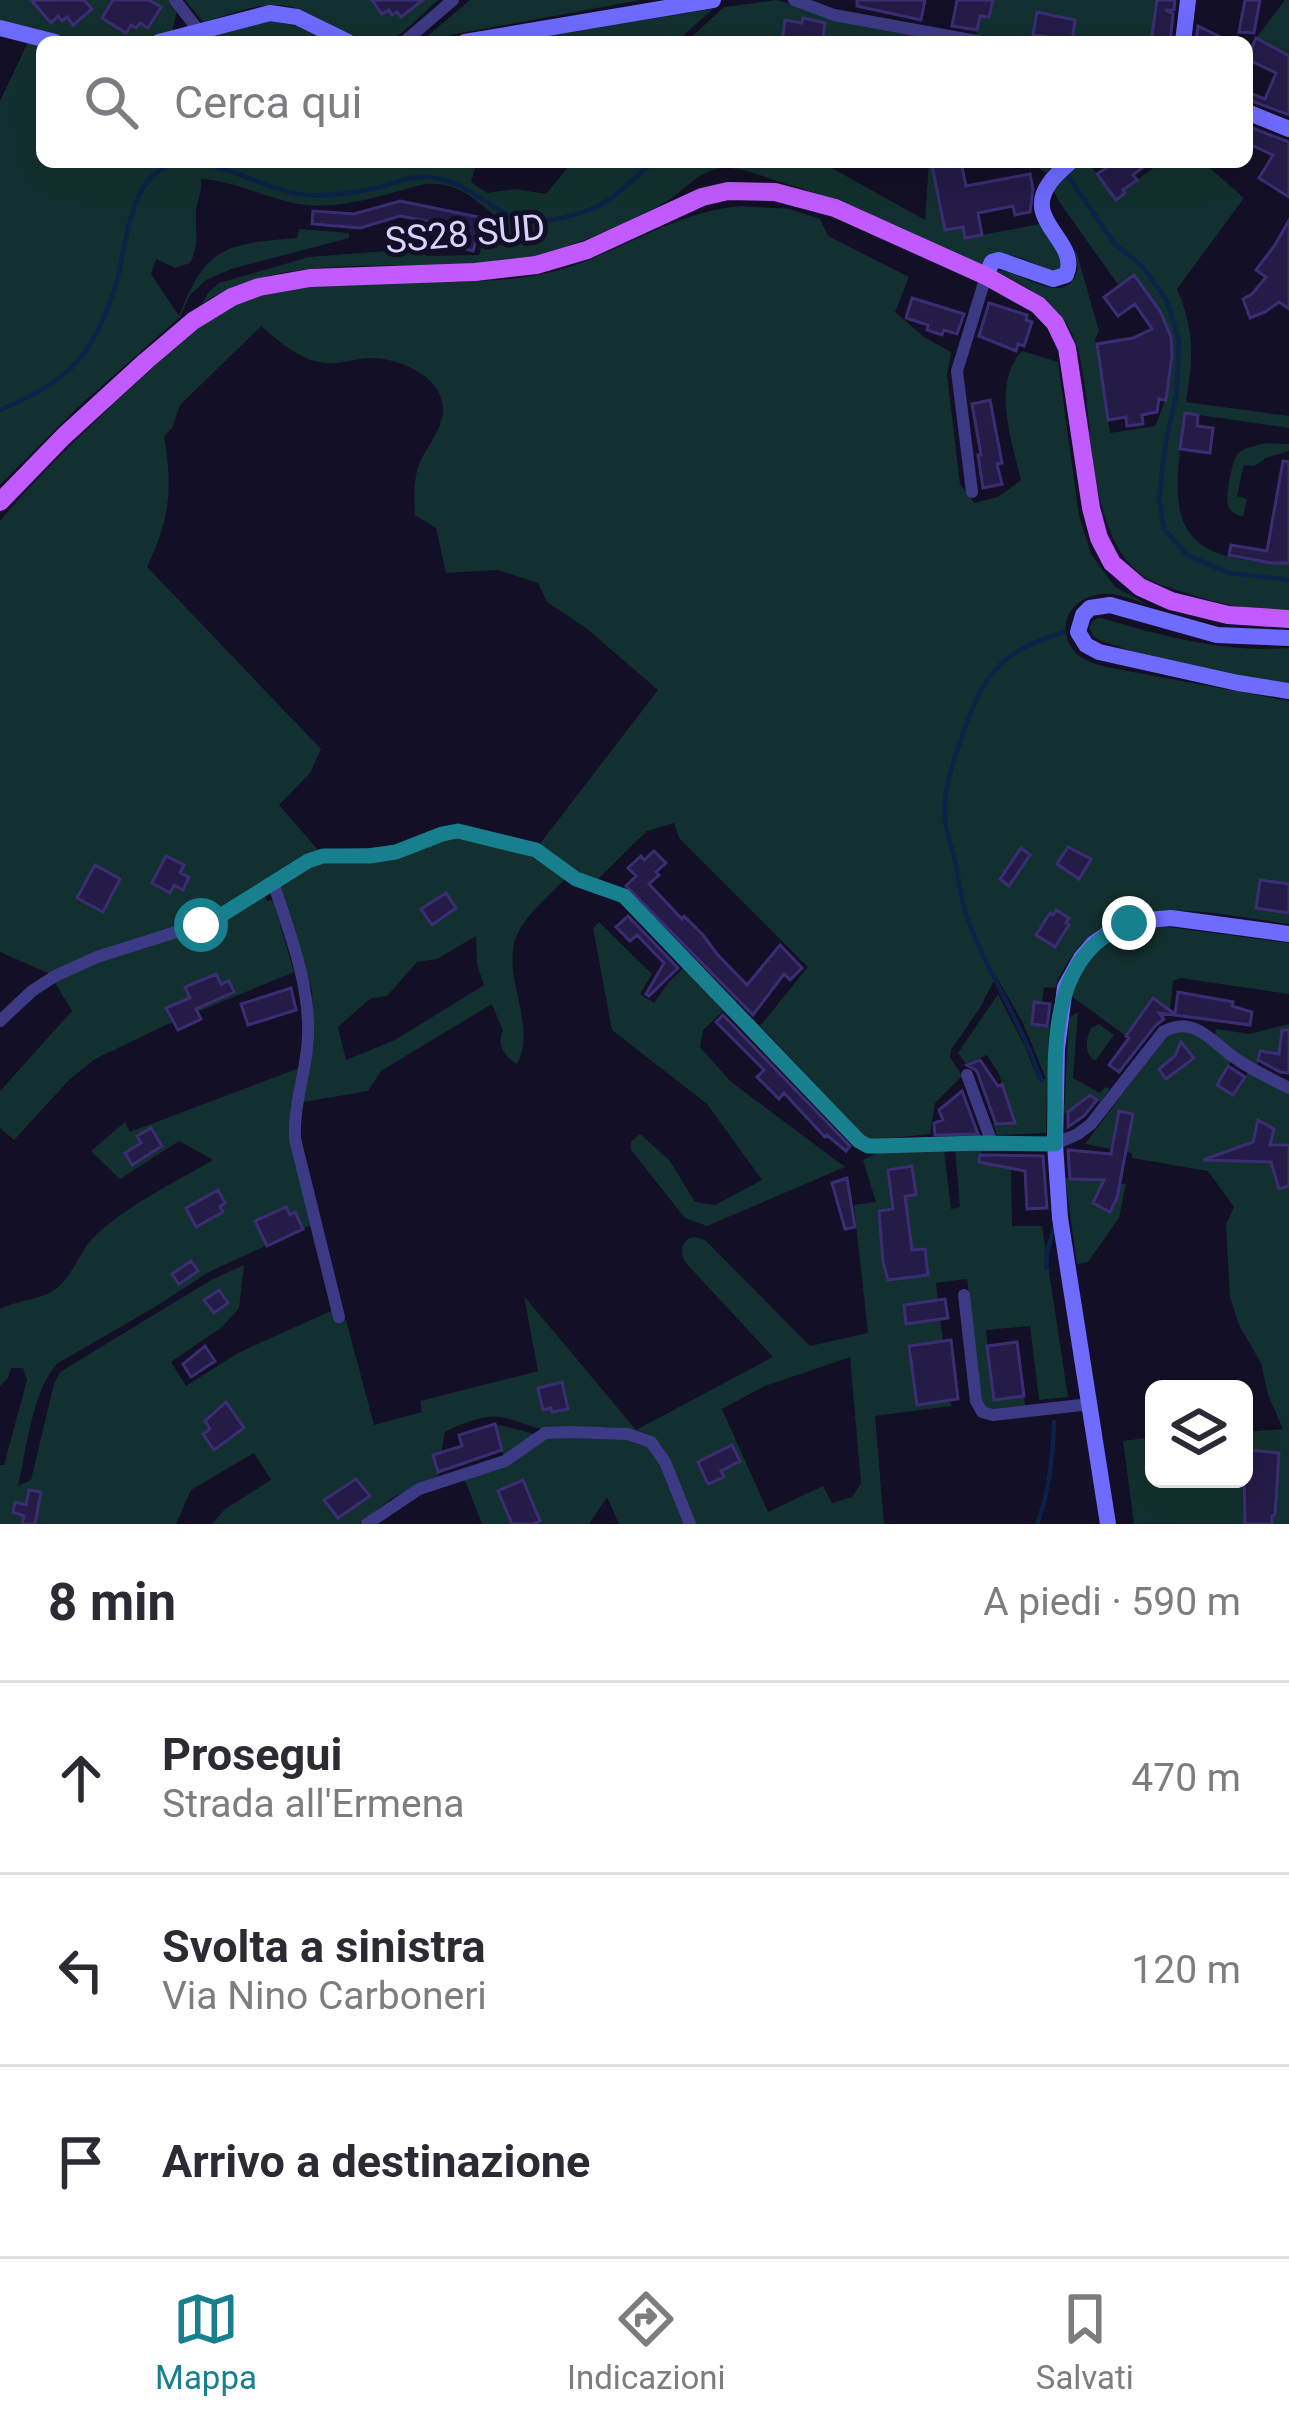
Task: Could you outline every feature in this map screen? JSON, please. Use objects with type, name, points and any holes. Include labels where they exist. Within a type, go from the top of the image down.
[{"type":"main road","points":[[500,36],[713,0]]},
{"type":"main road","points":[[1184,36],[1188,0]]},
{"type":"main road","points":[[181,36],[280,13],[297,16],[336,36]]},
{"type":"main road","points":[[0,28],[36,37]]},
{"type":"main road","points":[[1253,114],[1289,129]]},
{"type":"main road","points":[[986,276],[999,260],[1053,279],[1066,275],[1069,257],[1044,217],[1044,194],[1064,168]]},
{"type":"main road","name":"SS28 SUD","points":[[0,502],[64,436],[193,321],[232,297],[277,283],[328,276],[491,271],[536,265],[587,250],[702,197],[744,190],[824,204],[986,276],[1038,305],[1063,336],[1094,520],[1102,546],[1119,570],[1153,593],[1192,607],[1244,618],[1289,619]]},
{"type":"main road","points":[[1289,638],[1201,632],[1110,605],[1090,608],[1078,632],[1086,645],[1099,652],[1289,692]]},
{"type":"main road","points":[[1108,1524],[1060,1218],[1055,1144],[1063,994],[1094,943],[1118,928],[1157,918],[1289,934]]},
{"type":"street","points":[[175,0],[199,31]]},
{"type":"street","points":[[411,36],[453,0]]},
{"type":"street","points":[[794,0],[834,15],[960,36]]},
{"type":"street","points":[[972,492],[957,371],[986,276]]},
{"type":"street","points":[[0,1021],[32,991],[61,973],[211,921],[316,857],[396,852],[453,831],[536,850],[576,879],[624,896],[864,1144],[1055,1144],[1091,1124],[1163,1032],[1173,1026],[1205,1033],[1233,1058],[1289,1088]]},
{"type":"street","points":[[273,882],[307,1001],[308,1042],[295,1138],[339,1317]]},
{"type":"street","points":[[967,1075],[992,1143]]},
{"type":"street","points":[[964,1295],[976,1400],[982,1412],[993,1415],[1090,1404]]},
{"type":"street","points":[[367,1524],[418,1489],[506,1461],[545,1433],[570,1432],[628,1434],[651,1442],[665,1462],[690,1524]]},
{"type":"green space","points":[[0,0],[169,0],[177,11],[172,31],[151,36],[60,36],[0,21]]},
{"type":"green space","points":[[185,0],[438,0],[397,36],[354,36],[300,10],[277,5],[203,22]]},
{"type":"green space","points":[[470,0],[641,0],[445,36],[428,36]]},
{"type":"green space","points":[[777,0],[837,19],[933,36],[693,36],[724,7]]},
{"type":"green space","points":[[993,0],[1157,0],[1152,36],[1068,36],[1054,14],[1037,12],[1033,36],[976,36],[980,16],[989,17]]},
{"type":"green space","points":[[1289,0],[1289,56],[1256,38]]},
{"type":"green space","points":[[713,9],[683,36],[546,36]]},
{"type":"green space","points":[[271,21],[317,36],[212,36]]},
{"type":"green space","points":[[28,42],[36,44],[36,168],[475,168],[471,182],[487,193],[515,189],[546,194],[567,168],[724,168],[706,173],[629,221],[543,254],[486,263],[316,268],[275,274],[202,304],[219,283],[309,257],[413,249],[428,256],[479,255],[492,213],[445,185],[425,184],[343,204],[310,205],[201,179],[190,263],[175,268],[156,259],[151,274],[179,316],[199,275],[221,253],[252,243],[297,238],[299,229],[349,233],[349,238],[206,280],[190,295],[180,317],[78,407],[0,485],[0,101]]},
{"type":"green space","points":[[724,168],[832,168],[925,220],[929,168],[934,168],[945,230],[963,227],[966,238],[1040,224],[1061,256],[1060,271],[1007,255],[981,265],[829,198]]},
{"type":"green space","points":[[1039,168],[1092,168],[1116,200],[1153,168],[1210,168],[1244,198],[1177,289],[1191,344],[1186,402],[1289,416],[1289,428],[1185,413],[1179,505],[1185,526],[1198,542],[1218,553],[1289,563],[1289,610],[1220,603],[1163,585],[1138,572],[1112,536],[1098,487],[1083,372],[1072,333],[1044,300],[995,271],[1058,288],[1068,285],[1077,273],[1073,248],[1099,331],[1095,340],[1110,433],[1155,426],[1170,382],[1171,347],[1159,313],[1135,275],[1119,286],[1058,200],[1054,191],[1058,182]]},
{"type":"green space","points":[[741,206],[790,209],[820,219],[828,236],[909,277],[895,312],[951,352],[947,375],[960,484],[974,503],[998,497],[1021,480],[1006,413],[1013,364],[1022,351],[1058,362],[1079,516],[1091,554],[1115,587],[1147,604],[1112,594],[1079,602],[1067,618],[1071,647],[1079,656],[1106,667],[1289,701],[1289,924],[1155,911],[1097,931],[1074,954],[1055,988],[1044,987],[1042,1003],[1034,1003],[1032,1024],[1049,1027],[1046,1133],[997,1135],[993,1124],[1014,1122],[999,1074],[987,1055],[966,1064],[958,1053],[998,994],[1038,1079],[1046,1079],[1023,1023],[996,976],[951,1050],[950,1057],[962,1076],[935,1103],[930,1134],[873,1140],[864,1136],[760,1026],[808,967],[679,838],[674,823],[647,831],[596,881],[571,870],[539,845],[658,690],[586,628],[547,602],[538,583],[498,570],[446,573],[436,528],[415,515],[418,468],[442,416],[435,387],[418,371],[384,359],[332,363],[308,359],[261,326],[180,405],[164,436],[168,503],[147,567],[321,749],[310,773],[279,805],[319,851],[212,915],[50,974],[0,952],[0,521],[59,457],[190,335],[254,297],[343,282],[486,281],[543,274],[690,217]]},
{"type":"green space","points":[[1267,443],[1289,444],[1289,451],[1254,466],[1244,465],[1237,496],[1247,499],[1243,517],[1228,505],[1233,463],[1244,450]]},
{"type":"green space","points":[[1101,618],[1217,645],[1289,648],[1289,683],[1241,676],[1101,641],[1089,627]]},
{"type":"green space","points":[[454,837],[539,857],[565,879],[533,911],[515,939],[513,963],[524,1037],[517,1064],[503,1050],[503,1031],[492,1004],[381,1071],[368,1091],[303,1102],[314,1043],[312,991],[280,884],[326,860],[380,860]],"holes":[[[476,936],[484,985],[395,1040],[346,1060],[338,1027],[371,998],[387,996],[417,962],[437,959]]]},
{"type":"green space","points":[[264,893],[267,901],[273,900],[294,972],[95,1059],[14,1140],[0,1128],[0,1091],[72,1011],[54,981]]},
{"type":"green space","points":[[599,922],[652,974],[640,994],[654,1003],[684,967],[723,1011],[703,1030],[700,1047],[730,1081],[845,1167],[707,1226],[685,1218],[631,1150],[631,1142],[640,1134],[670,1161],[695,1202],[715,1205],[762,1180],[707,1104],[612,1030],[593,928]]},
{"type":"green space","points":[[1160,926],[1289,943],[1289,994],[1180,978],[1173,981],[1170,1010],[1153,999],[1126,1036],[1070,995],[1104,946],[1128,933]]},
{"type":"green space","points":[[1078,1012],[1073,1078],[1100,1093],[1105,1087],[1110,1089],[1100,1102],[1090,1096],[1064,1114],[1069,1018]]},
{"type":"green space","points":[[1099,1024],[1114,1035],[1093,1060],[1087,1040],[1091,1028]]},
{"type":"green space","points":[[1289,1024],[1289,1048],[1280,1047],[1279,1054],[1260,1051],[1257,1068],[1215,1035],[1216,1029],[1250,1034]]},
{"type":"green space","points":[[1182,1031],[1202,1036],[1231,1061],[1217,1084],[1233,1095],[1248,1072],[1289,1094],[1289,1524],[1134,1524],[1123,1441],[1145,1438],[1145,1488],[1253,1488],[1253,1431],[1283,1429],[1261,1363],[1239,1325],[1230,1297],[1226,1225],[1234,1207],[1208,1171],[1085,1144],[1168,1034]]},
{"type":"green space","points":[[299,1068],[290,1112],[311,1225],[209,1272],[58,1363],[36,1404],[18,1486],[31,1480],[60,1372],[211,1280],[244,1265],[239,1308],[222,1327],[171,1362],[186,1386],[238,1353],[333,1310],[346,1320],[374,1425],[422,1412],[420,1401],[538,1371],[524,1296],[636,1430],[773,1357],[685,1262],[683,1245],[690,1238],[706,1241],[810,1346],[868,1333],[854,1205],[876,1202],[863,1160],[878,1153],[944,1150],[951,1209],[960,1207],[955,1149],[982,1149],[980,1162],[1011,1168],[1012,1226],[1042,1226],[1068,1397],[1039,1400],[1030,1326],[986,1330],[989,1362],[1024,1396],[1025,1405],[986,1407],[981,1400],[967,1279],[936,1283],[938,1300],[904,1305],[907,1324],[940,1319],[943,1341],[915,1386],[916,1404],[950,1400],[951,1406],[875,1416],[884,1524],[694,1524],[667,1456],[645,1433],[618,1428],[544,1429],[493,1417],[445,1432],[441,1453],[434,1455],[439,1475],[392,1498],[359,1524],[212,1524],[225,1509],[271,1480],[254,1453],[191,1490],[176,1524],[0,1524],[0,1465],[4,1465],[27,1380],[23,1368],[11,1368],[0,1386],[0,1309],[53,1291],[105,1227],[213,1160],[179,1141],[120,1179],[91,1151],[125,1122],[130,1132]],"holes":[[[850,1357],[861,1483],[852,1497],[832,1503],[823,1486],[768,1512],[722,1409],[765,1386]]]},
{"type":"green space","points":[[1065,1178],[1126,1184],[1119,1218],[1088,1262],[1077,1264]]},
{"type":"green space","points":[[495,1424],[535,1434],[504,1457]]},
{"type":"green space","points":[[550,1437],[627,1438],[653,1449],[686,1524],[619,1524],[607,1497],[589,1524],[482,1524],[464,1478]]},
{"type":"building","points":[[31,0],[84,0],[92,9],[73,25],[67,17],[62,21],[58,16],[51,23]]},
{"type":"building","points":[[113,0],[149,0],[161,7],[148,28],[131,25],[126,33],[102,18]]},
{"type":"building","points":[[372,0],[423,0],[401,17],[389,10],[382,14]]},
{"type":"building","points":[[857,0],[925,0],[921,20],[857,6]]},
{"type":"building","points":[[957,0],[993,0],[989,17],[980,16],[977,30],[952,26]]},
{"type":"building","points":[[1157,0],[1175,0],[1174,10],[1165,10],[1173,14],[1171,36],[1152,36]]},
{"type":"building","points":[[1245,0],[1260,0],[1254,33],[1239,32]]},
{"type":"building","points":[[1037,12],[1075,20],[1073,36],[1033,35]]},
{"type":"building","points":[[803,18],[825,23],[823,36],[783,36],[785,20],[802,23]]},
{"type":"building","points":[[1198,26],[1219,36],[1197,36]]},
{"type":"building","points":[[1256,38],[1289,56],[1289,115],[1253,101],[1253,94],[1265,99],[1276,73],[1253,62]]},
{"type":"building","points":[[1253,128],[1289,142],[1289,197],[1259,178],[1273,155],[1253,146]]},
{"type":"building","points":[[933,168],[962,168],[966,186],[1030,174],[1030,212],[1015,215],[1013,206],[978,213],[982,235],[965,238],[963,227],[945,230]]},
{"type":"building","points":[[1106,168],[1142,168],[1133,175],[1137,180],[1116,200],[1097,174]]},
{"type":"building","points":[[400,201],[483,218],[473,251],[458,247],[464,228],[400,216],[360,228],[312,224],[313,211],[354,214]]},
{"type":"building","points":[[1289,220],[1289,309],[1279,302],[1250,318],[1243,299],[1266,277],[1256,270]]},
{"type":"building","points":[[1134,275],[1160,311],[1171,337],[1172,356],[1166,400],[1159,399],[1157,412],[1142,415],[1143,424],[1127,426],[1126,417],[1108,420],[1097,344],[1133,338],[1152,329],[1135,304],[1118,316],[1104,297]]},
{"type":"building","points":[[912,298],[964,314],[957,334],[944,330],[942,335],[906,318]]},
{"type":"building","points":[[989,303],[1027,315],[1026,320],[1032,322],[1024,346],[1018,344],[1016,351],[979,336]]},
{"type":"building","points":[[990,400],[1002,484],[983,488],[972,404]]},
{"type":"building","points":[[1185,413],[1198,415],[1197,426],[1213,428],[1210,453],[1180,449]]},
{"type":"building","points":[[1283,461],[1289,462],[1289,563],[1229,555],[1231,545],[1267,551]]},
{"type":"building","points":[[1068,847],[1091,859],[1079,879],[1057,864]]},
{"type":"building","points":[[1021,848],[1030,855],[1009,886],[1000,879]]},
{"type":"building","points":[[654,851],[666,863],[649,884],[747,985],[780,945],[802,968],[790,980],[784,974],[753,1015],[626,886],[636,876],[628,868]]},
{"type":"building","points":[[166,856],[184,865],[180,873],[189,877],[183,890],[174,885],[170,893],[152,883]]},
{"type":"building","points":[[95,865],[120,879],[103,912],[77,898]]},
{"type":"building","points":[[1260,880],[1289,884],[1289,913],[1256,908]]},
{"type":"building","points":[[446,893],[456,908],[432,925],[421,909]]},
{"type":"building","points":[[1056,910],[1069,918],[1069,925],[1055,947],[1036,935]]},
{"type":"building","points":[[628,916],[678,968],[649,996],[664,963],[637,935],[630,941],[616,927]]},
{"type":"building","points":[[216,974],[221,984],[229,981],[234,992],[196,1009],[201,1019],[178,1030],[166,1008],[190,998],[185,987]]},
{"type":"building","points":[[291,988],[296,1010],[248,1025],[241,1004]]},
{"type":"building","points":[[1178,992],[1233,1002],[1232,1006],[1252,1012],[1250,1025],[1159,1013],[1164,1019],[1119,1072],[1109,1065],[1153,998],[1175,1014]]},
{"type":"building","points":[[1034,1002],[1050,1004],[1047,1026],[1032,1024]]},
{"type":"building","points":[[723,1015],[850,1146],[846,1151],[825,1137],[784,1093],[779,1099],[757,1077],[764,1070],[716,1022]]},
{"type":"building","points":[[1282,1030],[1289,1030],[1289,1073],[1258,1060],[1260,1051],[1279,1054]]},
{"type":"building","points":[[1181,1042],[1194,1058],[1166,1079],[1159,1069],[1175,1056]]},
{"type":"building","points":[[980,1060],[998,1086],[1002,1084],[1015,1123],[996,1124],[977,1071],[967,1065]]},
{"type":"building","points":[[1228,1066],[1245,1077],[1233,1095],[1217,1085]]},
{"type":"building","points":[[962,1091],[978,1134],[935,1135],[934,1123],[943,1120],[939,1110]]},
{"type":"building","points":[[1090,1095],[1097,1100],[1068,1127],[1068,1112]]},
{"type":"building","points":[[1119,1111],[1133,1114],[1117,1198],[1110,1212],[1093,1203],[1104,1180],[1070,1179],[1068,1150],[1111,1154]]},
{"type":"building","points":[[1258,1120],[1274,1129],[1270,1145],[1289,1145],[1289,1186],[1279,1189],[1271,1162],[1203,1160],[1253,1142]]},
{"type":"building","points":[[151,1128],[162,1146],[132,1165],[125,1153],[141,1143],[137,1136]]},
{"type":"building","points":[[980,1155],[1043,1156],[1047,1208],[1027,1209],[1025,1171],[979,1162]]},
{"type":"building","points":[[912,1166],[916,1195],[905,1196],[912,1250],[925,1249],[928,1275],[888,1280],[879,1211],[893,1209],[888,1170]]},
{"type":"building","points":[[847,1178],[855,1227],[845,1229],[832,1183]]},
{"type":"building","points":[[218,1190],[225,1203],[220,1206],[223,1212],[196,1227],[186,1208]]},
{"type":"building","points":[[286,1207],[290,1215],[295,1212],[303,1229],[267,1246],[255,1221]]},
{"type":"building","points":[[191,1261],[198,1271],[179,1284],[172,1274]]},
{"type":"building","points":[[219,1290],[228,1303],[214,1313],[204,1300]]},
{"type":"building","points":[[945,1299],[948,1318],[906,1324],[904,1305]]},
{"type":"building","points":[[951,1340],[958,1399],[917,1405],[909,1346]]},
{"type":"building","points":[[1017,1342],[1024,1396],[994,1400],[987,1346]]},
{"type":"building","points":[[205,1346],[215,1361],[191,1377],[183,1364]]},
{"type":"building","points":[[562,1382],[568,1409],[543,1410],[538,1388]]},
{"type":"building","points":[[226,1402],[244,1428],[214,1450],[203,1434],[210,1429],[205,1421]]},
{"type":"building","points":[[495,1424],[502,1450],[438,1472],[433,1455],[462,1446],[459,1435]]},
{"type":"building","points":[[732,1445],[740,1461],[721,1471],[724,1477],[708,1484],[698,1462]]},
{"type":"building","points":[[1253,1450],[1279,1453],[1272,1524],[1245,1524],[1244,1488],[1253,1488]]},
{"type":"building","points":[[356,1479],[370,1496],[338,1518],[324,1500]]},
{"type":"building","points":[[523,1480],[540,1521],[512,1524],[498,1491]]},
{"type":"building","points":[[29,1490],[41,1492],[35,1524],[22,1524],[24,1516],[13,1512],[15,1502],[26,1505]]},
{"type":"waterway","points":[[0,410],[51,384],[83,355],[111,300],[139,195],[165,168]]},
{"type":"waterway","points":[[222,168],[309,195],[350,193],[414,178],[439,179],[525,221],[578,214],[602,204],[646,168]]},
{"type":"waterway","points":[[1067,175],[1115,244],[1143,267],[1167,301],[1179,341],[1177,390],[1159,498],[1164,529],[1187,555],[1229,573],[1289,580]]},
{"type":"waterway","points":[[1041,1080],[968,920],[946,826],[945,798],[960,740],[989,677],[1011,655],[1064,632]]},
{"type":"waterway","points":[[1046,1268],[1054,1227]]},
{"type":"waterway","points":[[1037,1524],[1050,1474],[1054,1422]]},
{"type":"route","points":[[201,925],[323,856],[396,852],[458,831],[531,848],[576,879],[624,896],[859,1141],[878,1146],[1055,1144],[1065,987],[1094,943],[1129,923]]}]
